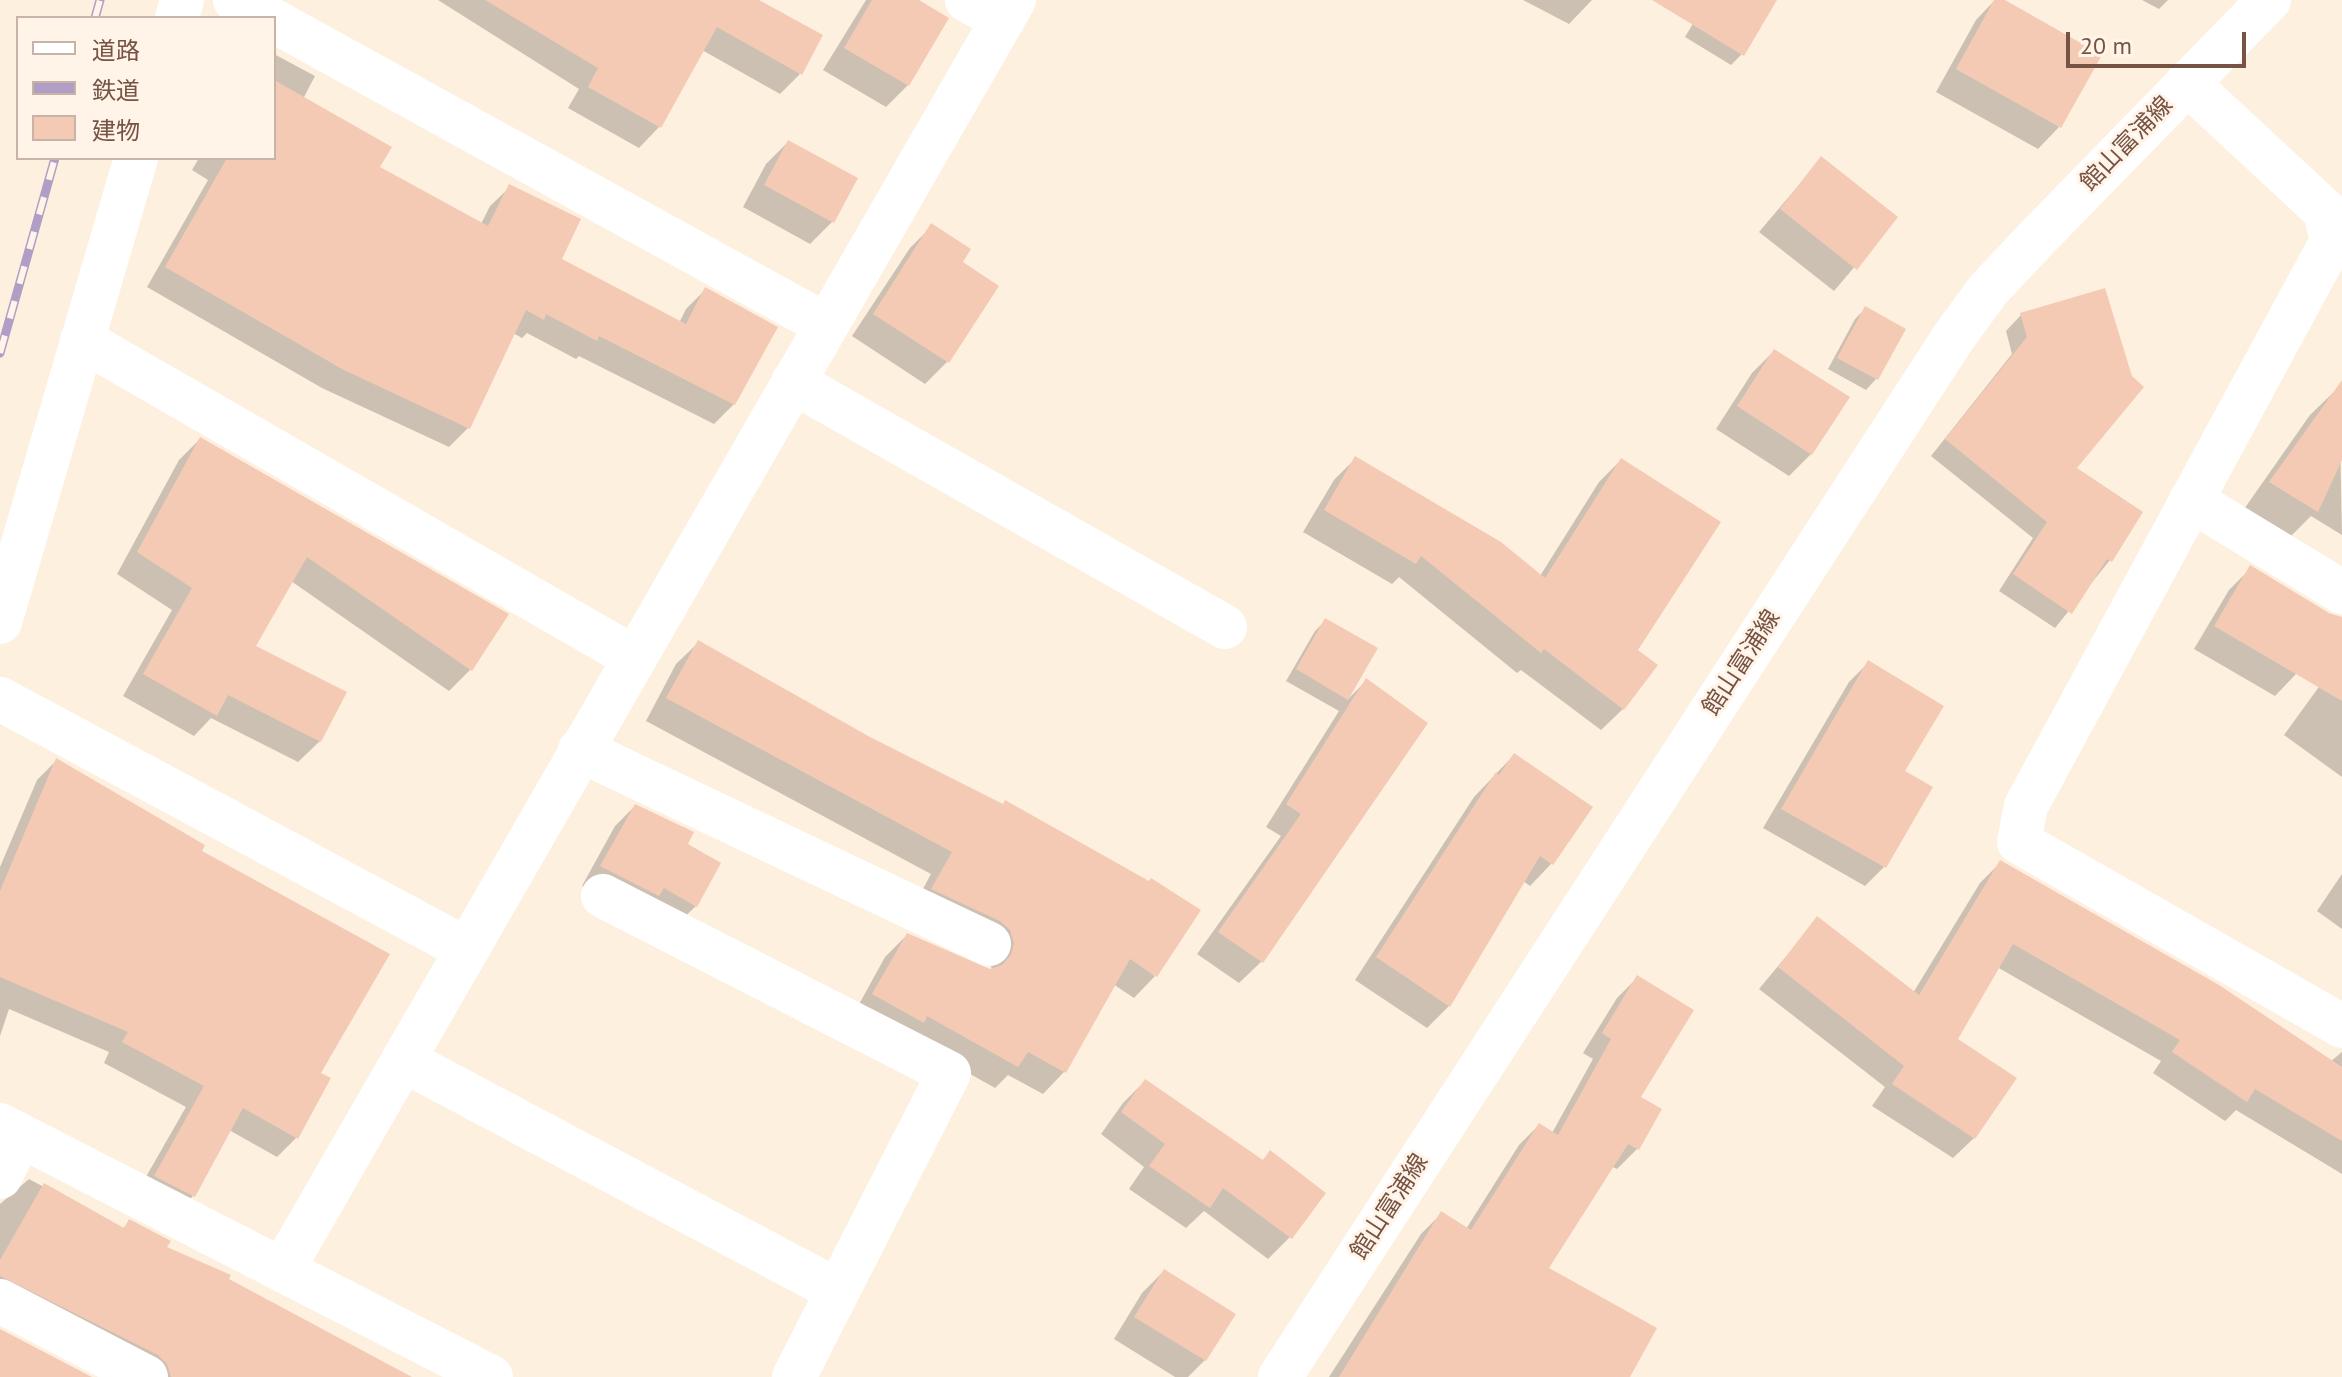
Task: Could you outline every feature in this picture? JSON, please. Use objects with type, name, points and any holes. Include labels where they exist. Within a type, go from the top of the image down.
[{"type":"street","points":[[235,0],[264,16]]},
{"type":"street","name":"館山富浦線","points":[[1280,1377],[1953,338],[1988,290],[2269,0]]},
{"type":"street","points":[[283,1269],[826,325],[995,7]]},
{"type":"street","points":[[276,22],[826,325]]},
{"type":"street","points":[[2187,83],[2325,211],[2332,241],[2026,806],[2019,842],[2342,1026]]},
{"type":"street","points":[[0,622],[135,160]]},
{"type":"street","points":[[82,340],[633,657]]},
{"type":"street","points":[[793,382],[1225,627]]},
{"type":"street","points":[[2191,500],[2342,592]]},
{"type":"street","points":[[0,699],[466,949]]},
{"type":"street","points":[[580,750],[989,944]]},
{"type":"street","points":[[603,896],[949,1073],[794,1377]]},
{"type":"street","points":[[403,1060],[838,1291]]},
{"type":"street","points":[[0,1177],[10,1130],[491,1377]]},
{"type":"street","points":[[0,1301],[146,1377]]},
{"type":"building","points":[[485,0],[759,0],[823,35],[802,75],[717,27],[661,128],[588,87],[598,68]]},
{"type":"building","points":[[872,0],[919,0],[949,18],[909,86],[844,48]]},
{"type":"building","points":[[1652,0],[1777,0],[1744,56]]},
{"type":"building","points":[[1994,0],[2005,0],[2102,55],[2061,128],[1956,69]]},
{"type":"building","points":[[276,81],[392,147],[380,167],[488,226],[509,184],[581,219],[562,259],[686,324],[705,287],[778,327],[735,405],[599,336],[597,341],[546,314],[544,320],[526,310],[470,429],[342,369],[165,267],[226,160],[276,160]]},
{"type":"building","points":[[788,140],[858,178],[834,223],[764,185]]},
{"type":"building","points":[[1821,156],[1898,217],[1857,270],[1780,209]]},
{"type":"building","points":[[931,223],[971,249],[963,262],[999,286],[949,363],[873,314]]},
{"type":"building","points":[[2105,288],[2132,376],[2144,387],[2077,468],[2143,512],[2112,562],[2107,559],[2072,614],[2013,574],[2047,522],[1945,439],[2027,337],[2020,313]]},
{"type":"building","points":[[1865,306],[1906,329],[1878,380],[1837,358]]},
{"type":"building","points":[[1774,349],[1850,397],[1812,455],[1737,406]]},
{"type":"building","points":[[2342,380],[2342,460],[2318,512],[2269,482]]},
{"type":"building","points":[[200,437],[509,614],[472,671],[307,557],[256,646],[347,692],[321,742],[228,695],[217,716],[143,674],[192,588],[137,552]]},
{"type":"building","points":[[1355,456],[1501,542],[1545,578],[1621,458],[1721,522],[1638,650],[1658,665],[1624,710],[1544,649],[1541,653],[1421,556],[1416,564],[1324,510]]},
{"type":"building","points":[[2250,565],[2329,613],[2342,617],[2342,701],[2214,626]]},
{"type":"building","points":[[1325,618],[1378,648],[1348,700],[1296,669]]},
{"type":"building","points":[[698,640],[870,737],[1003,804],[1005,800],[1149,881],[1151,878],[1201,910],[1157,977],[1130,959],[1066,1073],[1028,1052],[1018,1067],[927,1016],[924,1023],[872,994],[907,933],[990,969],[1002,965],[1011,955],[1014,943],[1010,930],[1000,921],[931,889],[952,852],[666,698]]},
{"type":"building","points":[[1868,660],[1944,706],[1905,771],[1933,787],[1886,868],[1781,809]]},
{"type":"building","points":[[1366,678],[1428,723],[1263,963],[1218,932],[1301,814],[1286,804]]},
{"type":"building","points":[[1514,753],[1593,807],[1553,865],[1540,856],[1450,1007],[1376,957],[1496,772],[1499,775]]},
{"type":"building","points":[[56,758],[205,845],[202,851],[390,954],[321,1073],[331,1078],[298,1139],[243,1108],[195,1197],[154,1176],[204,1086],[122,1042],[128,1032],[0,977],[0,891]]},
{"type":"building","points":[[635,804],[694,832],[688,844],[721,863],[697,907],[664,888],[659,896],[600,866]]},
{"type":"building","points":[[2000,860],[2219,985],[2342,1067],[2342,1141],[2255,1089],[2247,1102],[2172,1052],[2180,1040],[2013,944],[1958,1039],[2017,1078],[1975,1139],[1892,1084],[1904,1066],[1778,967],[1817,916],[1919,995]]},
{"type":"building","points":[[1637,975],[1694,1010],[1641,1097],[1662,1109],[1639,1150],[1628,1144],[1549,1268],[1657,1328],[1630,1377],[1339,1377],[1441,1211],[1471,1230],[1539,1123],[1558,1135],[1611,1039],[1602,1033]]},
{"type":"building","points":[[1145,1079],[1263,1160],[1270,1150],[1326,1193],[1292,1239],[1223,1188],[1210,1208],[1149,1166],[1165,1144],[1121,1112]]},
{"type":"building","points":[[44,1183],[124,1228],[129,1219],[171,1241],[167,1247],[231,1275],[229,1279],[412,1377],[171,1377],[167,1364],[158,1355],[0,1276],[0,1260]]},
{"type":"building","points":[[1164,1269],[1236,1314],[1206,1361],[1134,1317]]},
{"type":"building","points":[[0,1329],[92,1377],[0,1377]]},
{"type":"railway","points":[[96,16],[100,0]]},
{"type":"railway","points":[[0,353],[54,160]]}]
